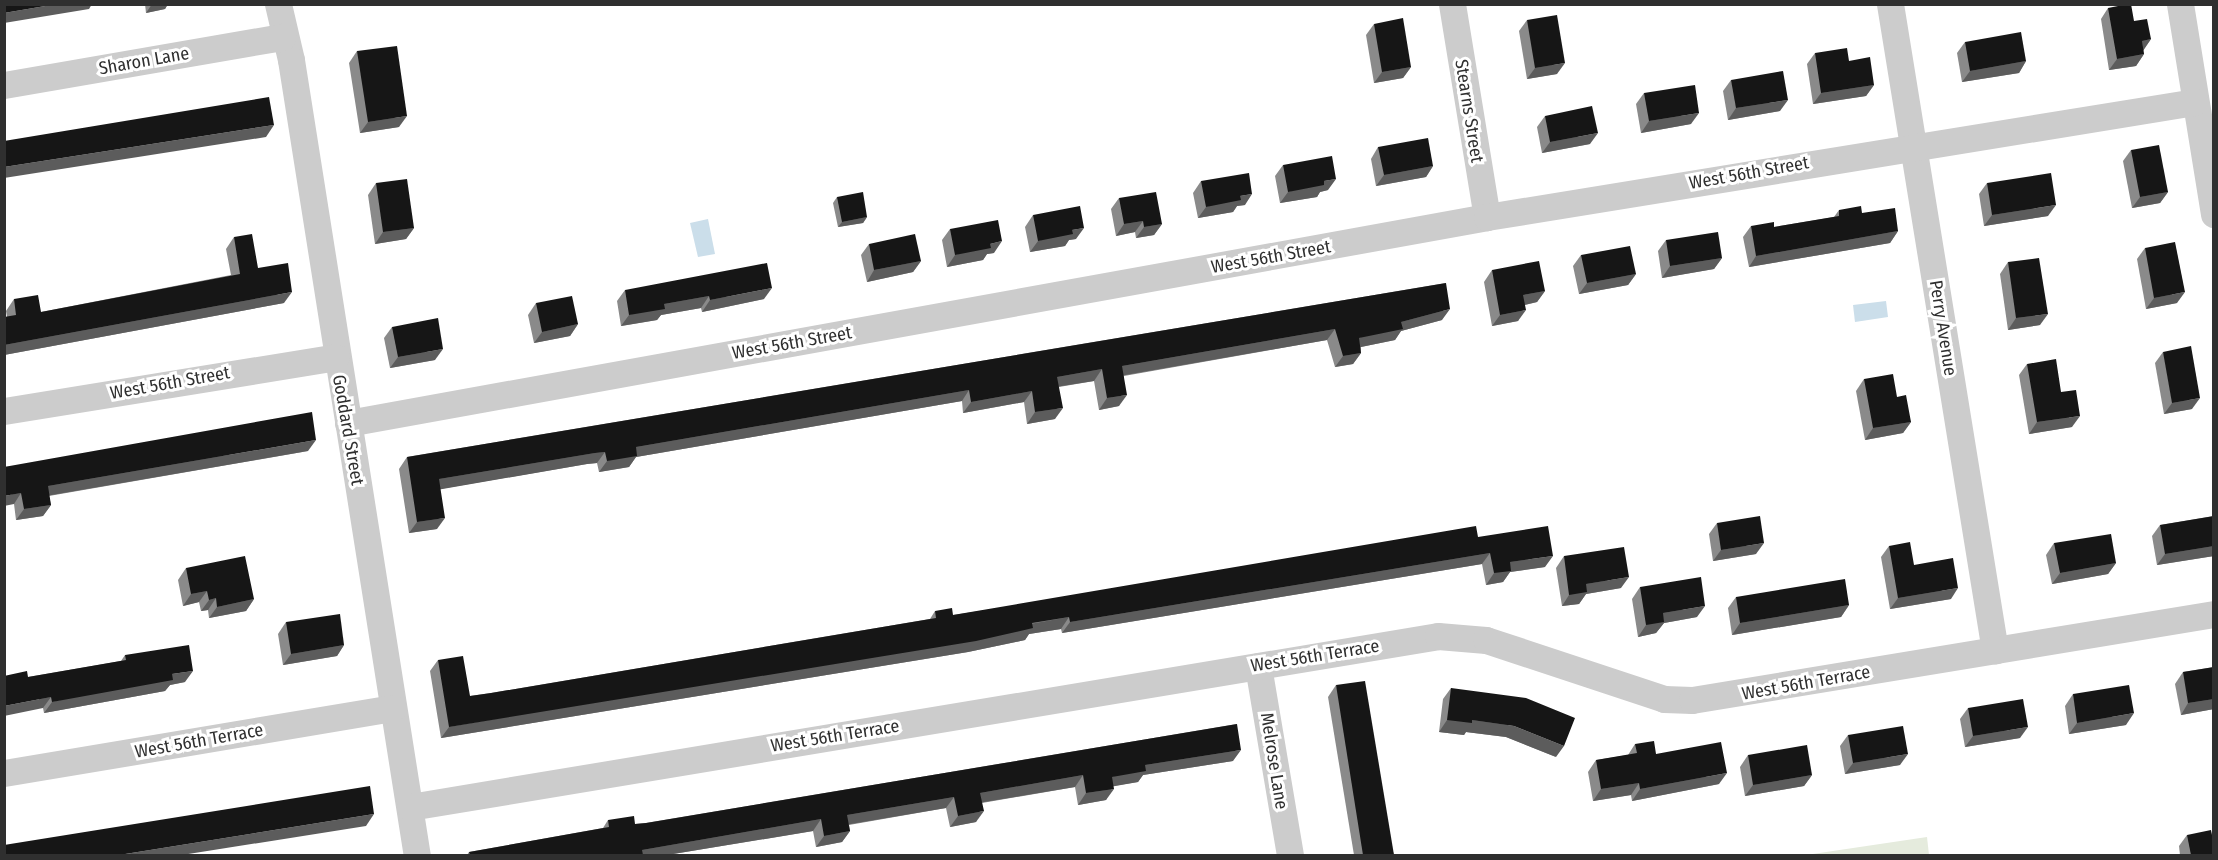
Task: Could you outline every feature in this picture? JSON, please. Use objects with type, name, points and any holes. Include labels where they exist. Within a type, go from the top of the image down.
[{"type":"street","name":"Goddard Street","points":[[278,4],[283,37],[291,60],[336,357],[417,855]]},
{"type":"street","name":"Stearns Street","points":[[1452,4],[1487,217]]},
{"type":"street","name":"Perry Avenue","points":[[1890,4],[1995,651]]},
{"type":"street","points":[[2180,4],[2214,214]]},
{"type":"street","name":"Sharon Lane","points":[[4,85],[283,37]]},
{"type":"street","name":"West 56th Street","points":[[348,423],[1487,217],[1913,145],[2195,102]]},
{"type":"street","name":"West 56th Street","points":[[4,411],[336,357]]},
{"type":"street","name":"West 56th Terrace","points":[[410,807],[1438,636],[1462,636],[1485,640],[1664,699],[1692,700],[2214,614]]},
{"type":"street","name":"Melrose Lane","points":[[1258,666],[1290,855]]},
{"type":"street","name":"West 56th Terrace","points":[[4,773],[393,708]]},
{"type":"shaded area","points":[[1927,837],[1929,855],[1806,855]]},
{"type":"water","points":[[708,219],[715,254],[698,257],[690,223]]},
{"type":"water","points":[[1886,301],[1888,317],[1855,322],[1853,305]]},
{"type":"building","points":[[4,4],[57,4],[4,13]]},
{"type":"building","points":[[2131,4],[2134,21],[2147,19],[2151,39],[2142,41],[2144,54],[2117,59],[2108,8]]},
{"type":"building","points":[[1557,15],[1565,63],[1535,68],[1527,20]]},
{"type":"building","points":[[1403,18],[1411,67],[1382,72],[1374,24]]},
{"type":"building","points":[[2021,32],[2026,61],[1970,71],[1965,42]]},
{"type":"building","points":[[397,46],[407,116],[368,122],[357,51]]},
{"type":"building","points":[[1847,48],[1849,61],[1870,57],[1874,85],[1821,93],[1815,53]]},
{"type":"building","points":[[1783,71],[1788,100],[1736,108],[1731,80]]},
{"type":"building","points":[[1695,85],[1699,113],[1649,121],[1644,93]]},
{"type":"building","points":[[269,97],[274,125],[4,167],[4,141]]},
{"type":"building","points":[[1592,106],[1598,133],[1550,142],[1545,116]]},
{"type":"building","points":[[1428,138],[1433,166],[1384,175],[1378,147]]},
{"type":"building","points":[[2159,145],[2168,192],[2140,197],[2131,150]]},
{"type":"building","points":[[1332,156],[1336,179],[1324,181],[1324,185],[1288,192],[1283,165]]},
{"type":"building","points":[[1249,173],[1252,194],[1240,196],[1241,200],[1206,207],[1201,181]]},
{"type":"building","points":[[2051,173],[2056,205],[1992,215],[1987,183]]},
{"type":"building","points":[[407,179],[414,228],[383,232],[376,183]]},
{"type":"building","points":[[863,192],[867,217],[842,222],[837,197]]},
{"type":"building","points":[[1156,192],[1162,224],[1144,227],[1143,221],[1124,224],[1119,198]]},
{"type":"building","points":[[1080,206],[1084,228],[1072,230],[1073,234],[1038,241],[1033,215]]},
{"type":"building","points":[[1861,206],[1862,213],[1895,208],[1898,231],[1756,256],[1751,226],[1774,222],[1774,227],[1839,216],[1839,210]]},
{"type":"building","points":[[998,220],[1002,241],[990,244],[991,248],[955,255],[950,229]]},
{"type":"building","points":[[1718,232],[1722,258],[1670,266],[1666,240]]},
{"type":"building","points":[[252,234],[258,268],[288,263],[292,292],[4,345],[4,317],[16,315],[14,299],[38,295],[41,312],[240,274],[234,237]]},
{"type":"building","points":[[915,234],[921,261],[874,270],[869,244]]},
{"type":"building","points":[[2175,242],[2185,292],[2154,298],[2145,248]]},
{"type":"building","points":[[1630,246],[1636,274],[1587,283],[1581,255]]},
{"type":"building","points":[[2039,258],[2048,314],[2016,318],[2008,262]]},
{"type":"building","points":[[1539,261],[1545,291],[1523,295],[1526,310],[1500,315],[1492,270]]},
{"type":"building","points":[[767,263],[772,288],[710,300],[709,296],[664,304],[665,309],[629,315],[625,290]]},
{"type":"building","points":[[1446,283],[1450,309],[1401,322],[1403,329],[1359,338],[1361,353],[1343,356],[1335,329],[1122,366],[1127,395],[1107,398],[1102,369],[1057,377],[1063,408],[1035,412],[1032,391],[971,402],[969,390],[636,447],[637,456],[607,461],[605,452],[595,453],[439,479],[445,518],[417,522],[407,457]]},
{"type":"building","points":[[572,296],[578,324],[542,332],[536,303]]},
{"type":"building","points":[[438,318],[443,349],[398,357],[392,327]]},
{"type":"building","points":[[2191,346],[2200,398],[2172,403],[2163,352]]},
{"type":"building","points":[[2056,359],[2061,392],[2076,390],[2080,416],[2037,422],[2027,364]]},
{"type":"building","points":[[1893,374],[1897,397],[1906,395],[1911,422],[1873,428],[1864,379]]},
{"type":"building","points":[[312,412],[316,440],[48,486],[51,505],[24,509],[21,493],[4,496],[4,467]]},
{"type":"building","points":[[1760,516],[1764,543],[1721,550],[1717,523]]},
{"type":"building","points":[[2214,516],[2214,546],[2165,554],[2160,525]]},
{"type":"building","points":[[1476,526],[1478,537],[1548,526],[1553,556],[1510,562],[1511,571],[1494,573],[1490,553],[1070,622],[1069,617],[1032,623],[1033,628],[976,641],[449,727],[438,660],[463,656],[470,696],[936,618],[935,611],[952,608],[953,615]]},
{"type":"building","points":[[2111,534],[2116,563],[2060,573],[2054,543]]},
{"type":"building","points":[[1910,542],[1914,565],[1953,558],[1958,588],[1898,598],[1889,546]]},
{"type":"building","points":[[1624,547],[1629,577],[1586,584],[1587,592],[1569,595],[1564,556]]},
{"type":"building","points":[[245,556],[254,599],[217,607],[216,598],[209,600],[207,591],[191,594],[186,568]]},
{"type":"building","points":[[1701,577],[1705,606],[1663,613],[1664,622],[1646,625],[1640,587]]},
{"type":"building","points":[[1845,579],[1849,605],[1740,623],[1736,597]]},
{"type":"building","points":[[340,614],[344,645],[291,654],[286,622]]},
{"type":"building","points":[[189,645],[193,671],[172,674],[173,680],[52,702],[51,697],[4,706],[4,676],[27,671],[28,677],[126,660],[125,655]]},
{"type":"building","points":[[2214,667],[2214,699],[2188,703],[2183,672]]},
{"type":"building","points":[[1365,681],[1394,855],[1363,855],[1336,685]]},
{"type":"building","points":[[2129,685],[2134,713],[2077,723],[2073,694]]},
{"type":"building","points":[[1451,688],[1526,698],[1575,718],[1564,746],[1514,726],[1472,720],[1472,723],[1447,720]]},
{"type":"building","points":[[2023,699],[2028,727],[1973,736],[1968,708]]},
{"type":"building","points":[[1237,724],[1241,750],[1145,765],[1146,771],[1112,777],[1114,789],[1086,793],[1083,775],[980,793],[984,811],[958,816],[954,797],[847,815],[850,831],[824,836],[821,819],[642,850],[643,855],[470,855],[469,852],[609,827],[608,820],[634,816],[635,824],[646,823]]},
{"type":"building","points":[[1903,726],[1908,754],[1853,763],[1848,735]]},
{"type":"building","points":[[1654,741],[1656,754],[1721,742],[1727,773],[1640,789],[1639,783],[1601,789],[1596,760],[1637,753],[1635,744]]},
{"type":"building","points":[[1807,745],[1812,775],[1753,785],[1748,755]]},
{"type":"building","points":[[370,786],[374,814],[119,855],[4,855],[4,845]]},
{"type":"building","points":[[2211,830],[2214,855],[2191,855],[2187,835]]}]
